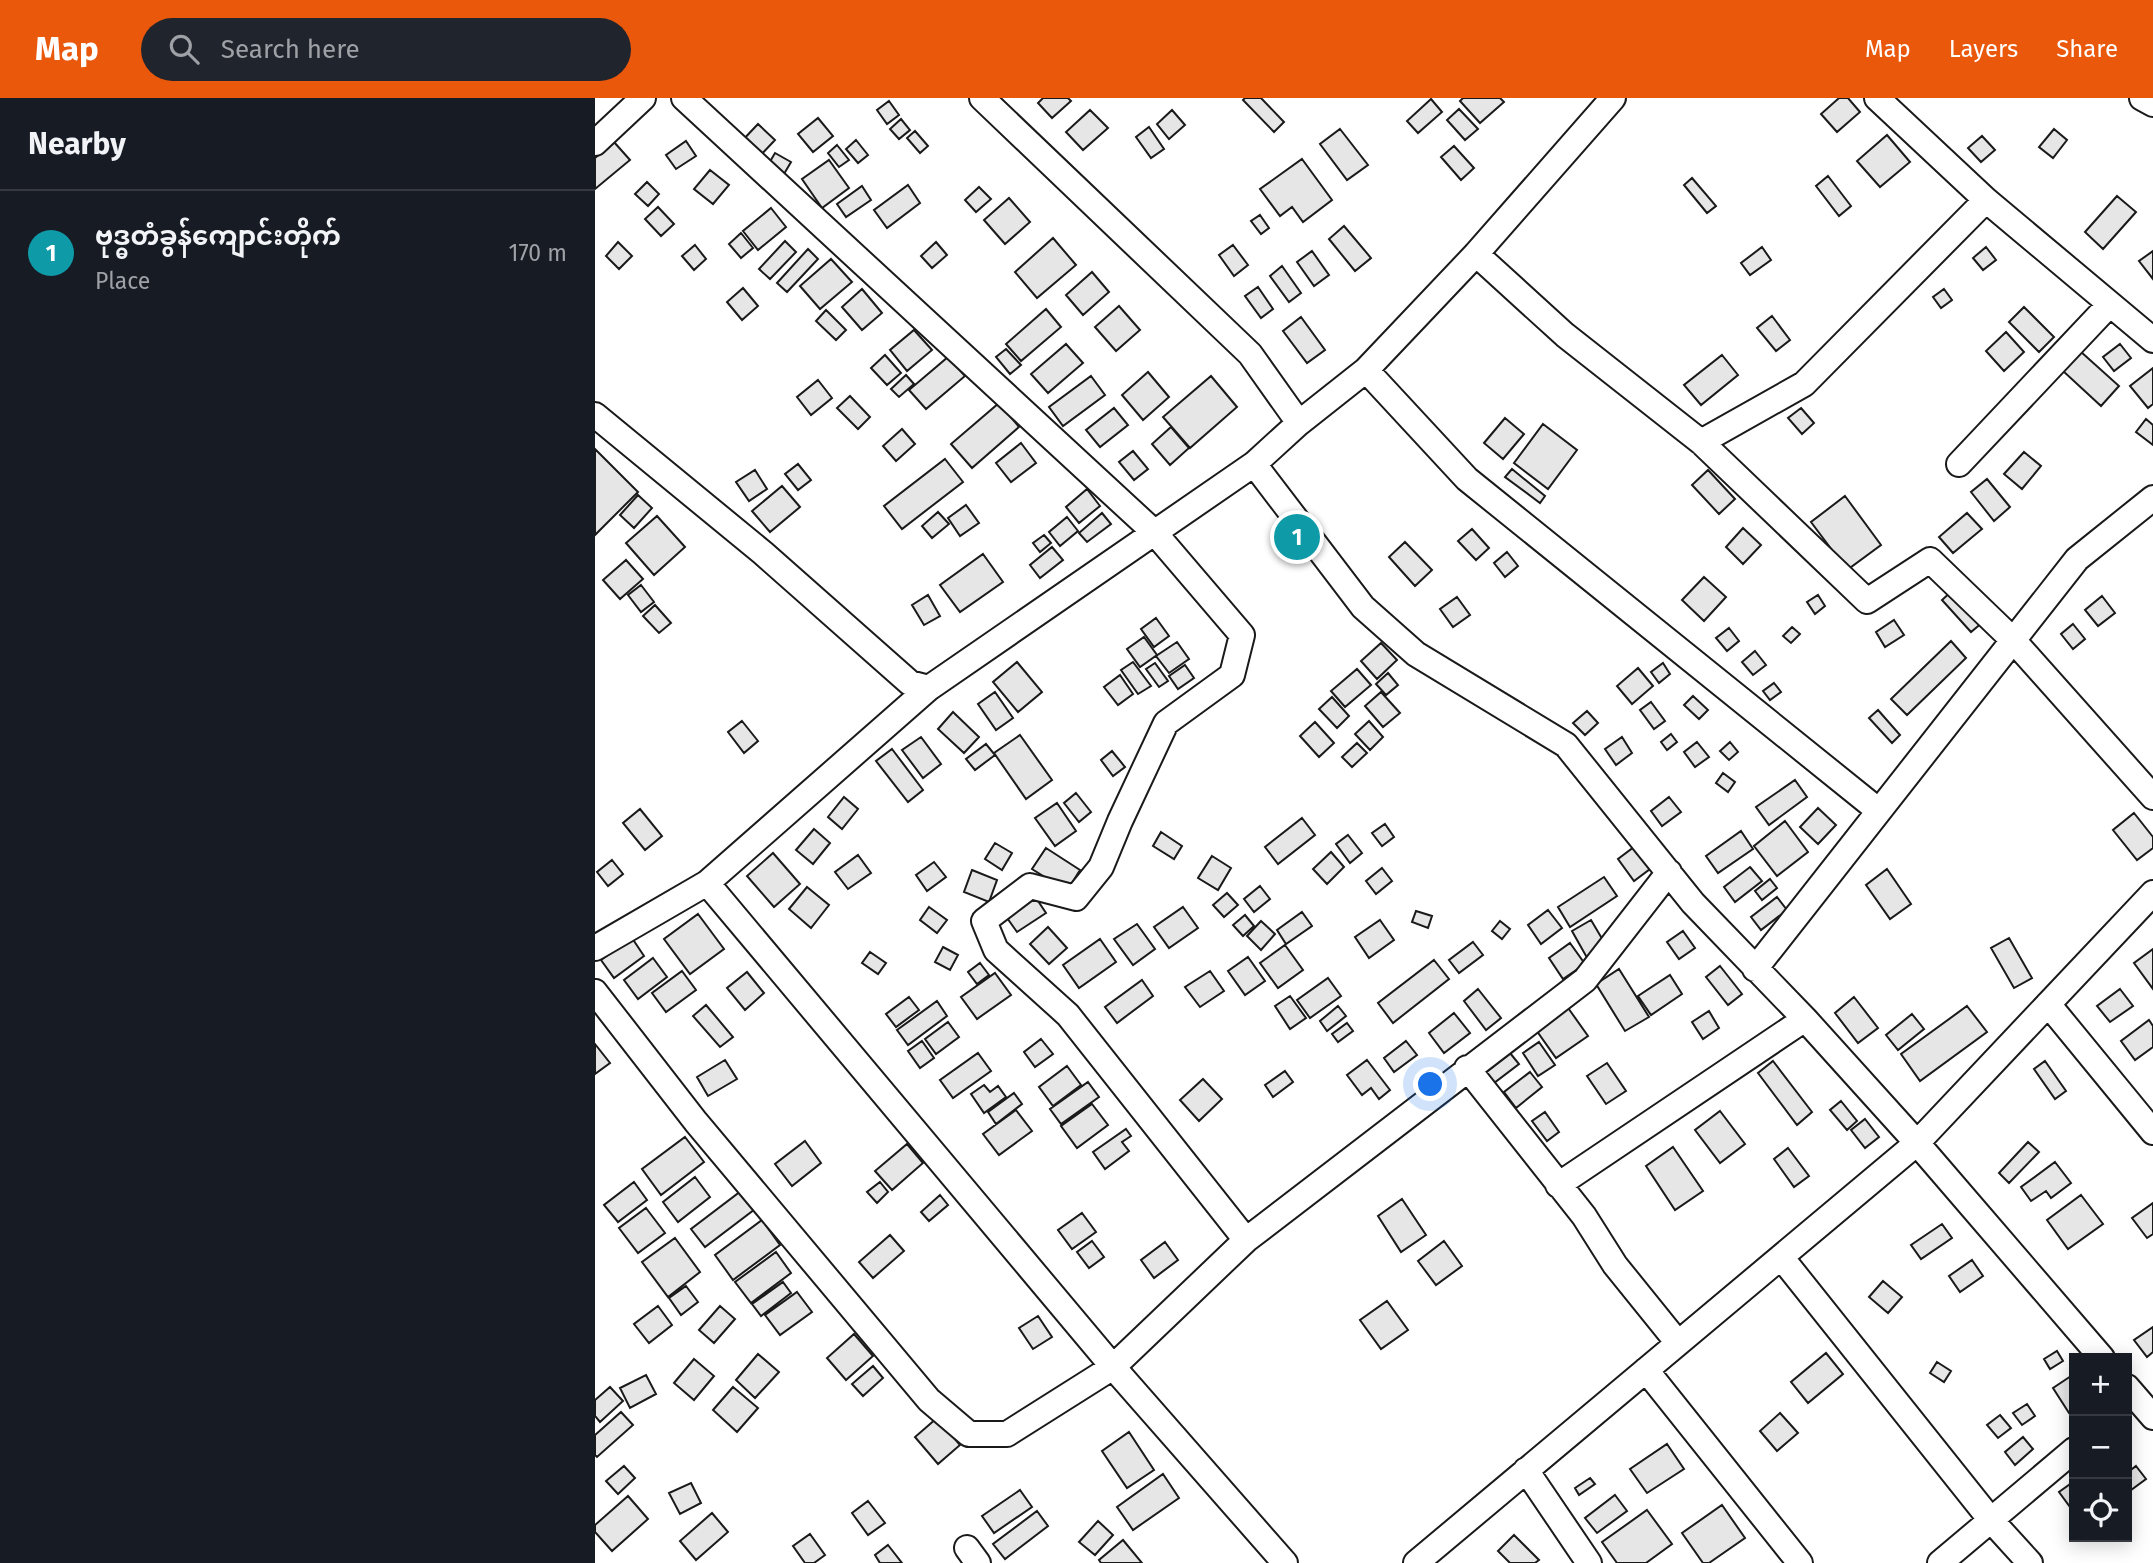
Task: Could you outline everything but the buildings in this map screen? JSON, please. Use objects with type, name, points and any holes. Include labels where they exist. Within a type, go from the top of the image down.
[{"type":"street","points":[[595,143],[643,98]]},
{"type":"street","points":[[684,98],[1154,532],[1242,635],[1232,676],[1166,723],[1101,867],[1076,898],[1030,886],[984,920],[996,950],[1068,1015],[1246,1240]]},
{"type":"street","points":[[982,98],[1250,354],[1299,423]]},
{"type":"street","points":[[595,948],[707,883],[929,688],[1254,464],[1299,423],[1366,370],[1476,254],[1613,98]]},
{"type":"street","points":[[1877,98],[1986,200],[2153,340]]},
{"type":"street","points":[[2142,98],[2153,104]]},
{"type":"street","points":[[1701,442],[1804,384],[1986,200]]},
{"type":"street","points":[[1476,254],[1565,335],[1701,442],[1867,601],[1930,560],[2013,640],[2153,797]]},
{"type":"street","points":[[1959,464],[2111,304]]},
{"type":"street","points":[[1366,370],[1467,478],[1879,811]]},
{"type":"street","points":[[595,415],[763,553],[910,683],[929,688]]},
{"type":"street","points":[[1254,464],[1363,607],[1416,654],[1566,745],[1693,903],[1805,1019],[1917,1143],[2098,1353]]},
{"type":"street","points":[[1755,970],[2077,559],[2153,500]]},
{"type":"street","points":[[595,992],[696,1122],[929,1400],[969,1434],[1006,1434],[1113,1367],[1246,1240],[1584,980],[1669,872]]},
{"type":"street","points":[[707,883],[1113,1367],[1285,1563]]},
{"type":"street","points":[[1416,1563],[1917,1143],[2153,893]]},
{"type":"street","points":[[2048,1004],[2153,1132]]},
{"type":"street","points":[[1558,1185],[1805,1019]]},
{"type":"street","points":[[1467,1068],[1584,1216],[1615,1265],[1678,1343]]},
{"type":"street","points":[[1781,1257],[1990,1519],[2030,1563]]},
{"type":"street","points":[[1646,1370],[1800,1563]]},
{"type":"street","points":[[1940,1563],[2069,1454]]},
{"type":"street","points":[[1526,1470],[1589,1563]]},
{"type":"place","name":"ဗုဒ္ဓတံခွန်ကျောင်းတိုက်","points":[[1297,537]]}]
